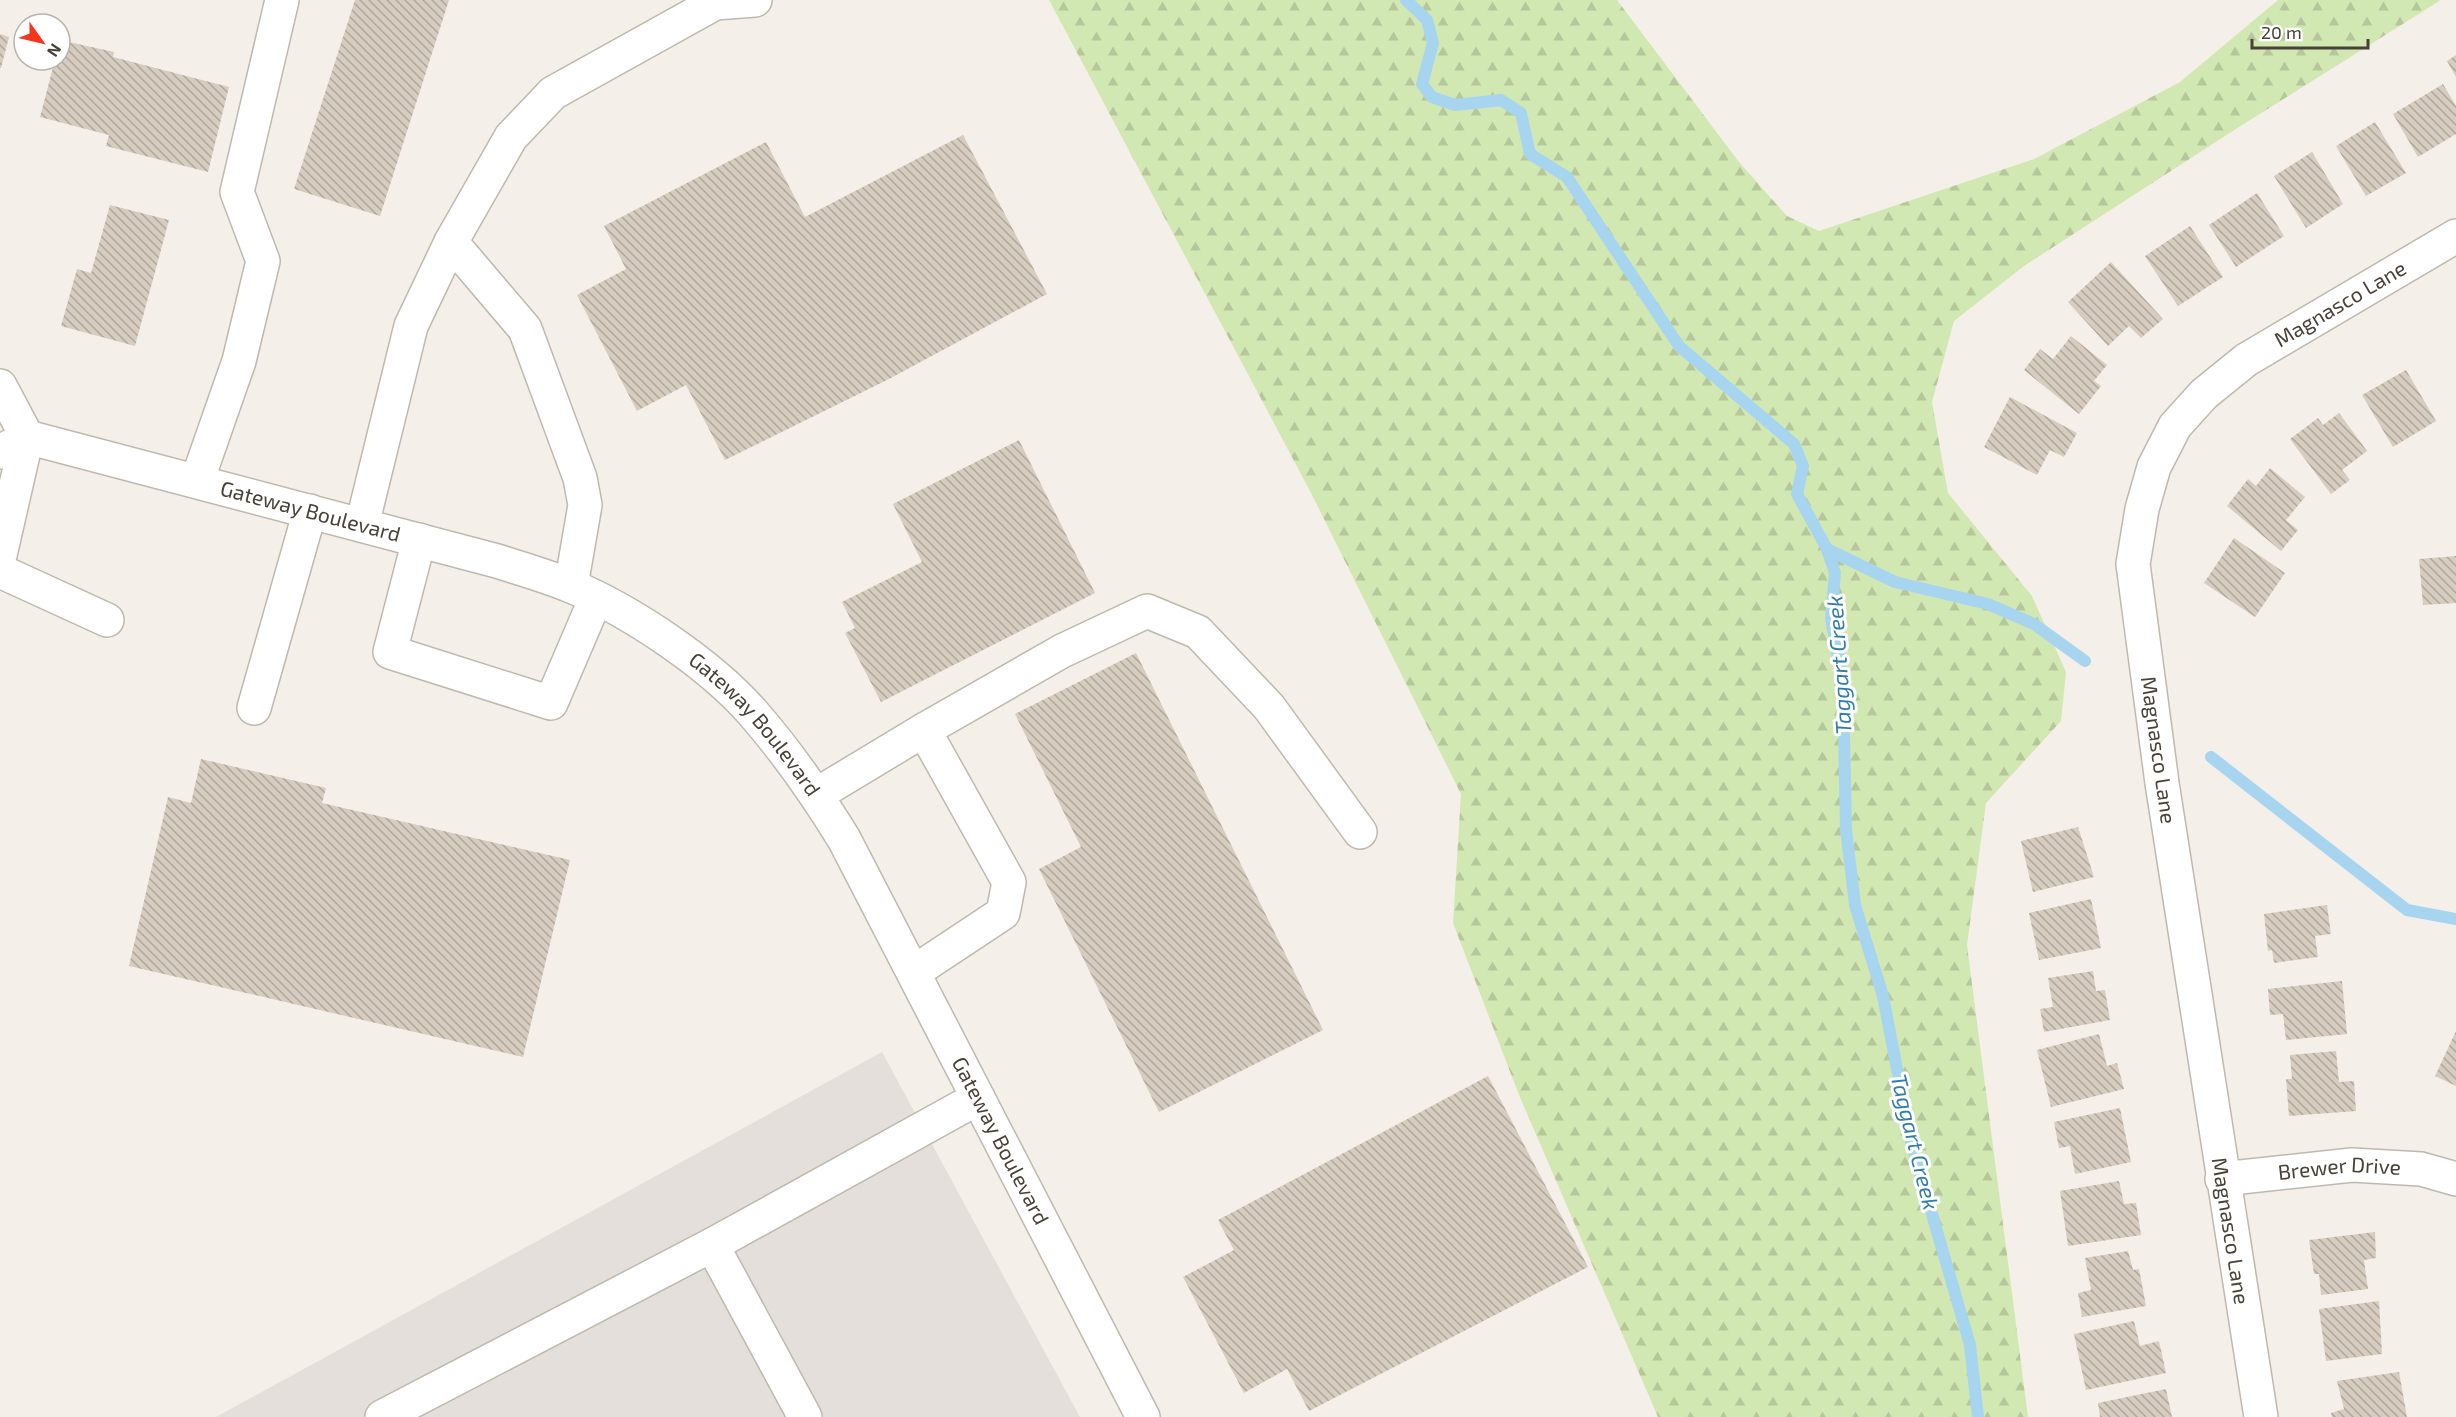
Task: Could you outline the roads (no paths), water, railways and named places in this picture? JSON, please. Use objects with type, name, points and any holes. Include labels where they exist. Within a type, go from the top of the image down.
[{"type":"street","points":[[197,481],[239,361],[263,261],[237,192],[282,0]]},
{"type":"street","points":[[362,525],[411,326],[451,242],[511,137],[553,93],[715,3],[755,0]]},
{"type":"street","name":"Magnasco Lane","points":[[2260,1417],[2163,795],[2133,564],[2142,509],[2154,467],[2175,426],[2204,394],[2246,360],[2456,236]]},
{"type":"street","points":[[419,540],[390,652],[551,703],[583,592],[585,505],[580,478],[525,329],[451,242]]},
{"type":"street","points":[[0,386],[14,444],[0,555]]},
{"type":"street","name":"Gateway Boulevard","points":[[14,444],[197,481],[497,561],[583,592],[673,644],[734,694],[753,713],[816,795],[844,839],[1143,1417]]},
{"type":"street","points":[[254,708],[310,511]]},
{"type":"street","points":[[0,571],[107,620]]},
{"type":"street","points":[[816,795],[1062,651],[1147,611],[1198,632],[1269,707],[1360,832]]},
{"type":"street","points":[[914,972],[1003,913],[1009,882],[924,730]]},
{"type":"street","points":[[382,1417],[712,1245],[978,1098]]},
{"type":"street","name":"Brewer Drive","points":[[2222,1179],[2352,1165],[2421,1169],[2456,1179]]},
{"type":"street","points":[[712,1245],[805,1417]]},
{"type":"waterway","name":"Taggart Creek","points":[[1406,0],[1427,20],[1433,43],[1422,84],[1432,97],[1455,105],[1501,100],[1521,113],[1530,154],[1567,177],[1679,346],[1794,444],[1803,466],[1797,494],[1827,549],[1835,573],[1831,618],[1843,686],[1846,829],[1855,905],[1883,996],[1911,1142],[1970,1345],[1978,1417]]},
{"type":"waterway","points":[[1827,549],[1895,582],[1988,604],[2034,624],[2085,661]]},
{"type":"waterway","points":[[2211,757],[2407,910],[2456,919]]}]
